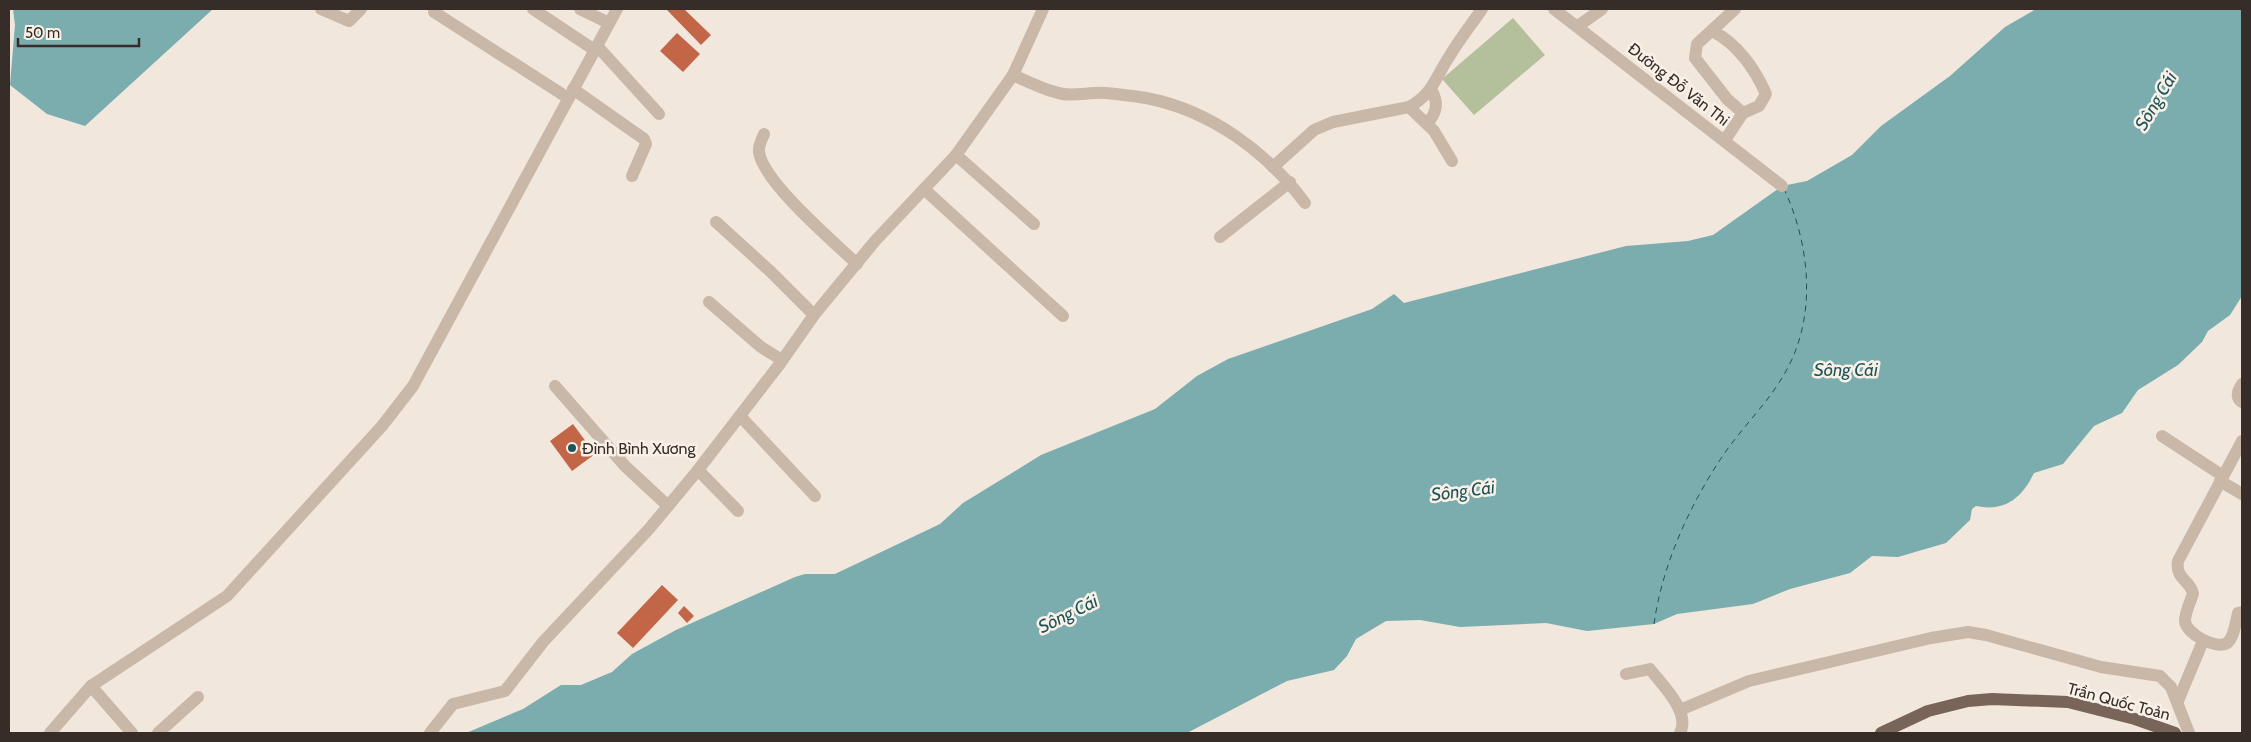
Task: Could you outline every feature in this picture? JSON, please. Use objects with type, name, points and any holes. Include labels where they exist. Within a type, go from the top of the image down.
[{"type":"main road","name":"Trần Quốc Toản","points":[[1881,733],[1928,711],[1968,701],[1992,699],[2068,702],[2134,719],[2176,733]]},
{"type":"street","points":[[320,9],[349,21],[362,9]]},
{"type":"street","points":[[533,9],[597,49],[659,114]]},
{"type":"street","points":[[580,9],[609,23]]},
{"type":"street","points":[[50,733],[91,686],[227,596],[382,426],[413,386],[618,9]]},
{"type":"street","points":[[430,733],[453,704],[498,694],[511,686],[543,642],[619,562],[668,506],[740,416],[814,316],[857,264],[956,156],[1013,75],[1043,9]]},
{"type":"street","points":[[1273,167],[1314,130],[1333,122],[1408,107],[1418,102],[1432,89],[1449,56],[1482,9]]},
{"type":"street","name":"Đường Đỗ Văn Thi","points":[[1554,9],[1782,186]]},
{"type":"street","points":[[1578,26],[1602,9]]},
{"type":"street","points":[[1735,9],[1697,44],[1695,58],[1728,99],[1743,113]]},
{"type":"street","points":[[434,12],[571,93],[644,139],[646,144],[632,176]]},
{"type":"street","points":[[1712,31],[1724,36],[1757,73],[1766,94],[1759,106],[1743,113],[1725,140]]},
{"type":"street","points":[[1013,75],[1064,94],[1105,93],[1147,98],[1178,106],[1222,127],[1251,147],[1290,182],[1305,203]]},
{"type":"street","points":[[1427,124],[1436,111],[1436,97],[1432,89]]},
{"type":"street","points":[[1408,107],[1434,131],[1452,161]]},
{"type":"street","points":[[764,134],[759,149],[760,156],[779,188],[857,264]]},
{"type":"street","points":[[956,156],[1034,224]]},
{"type":"street","points":[[1220,237],[1290,182]]},
{"type":"street","points":[[924,189],[1063,316]]},
{"type":"street","points":[[716,222],[770,271],[814,316]]},
{"type":"street","points":[[709,302],[761,347],[782,360]]},
{"type":"street","points":[[2242,384],[2238,390],[2238,396],[2242,402]]},
{"type":"street","points":[[555,386],[624,466],[668,506]]},
{"type":"street","points":[[740,416],[815,496]]},
{"type":"street","points":[[2162,436],[2242,494]]},
{"type":"street","points":[[2242,441],[2178,561],[2177,568],[2178,574],[2192,590],[2193,594],[2185,622],[2188,629],[2203,640],[2222,645],[2226,644],[2230,640],[2238,613],[2242,612]]},
{"type":"street","points":[[698,470],[738,511]]},
{"type":"street","points":[[1680,710],[1749,681],[1931,638],[1968,632],[1986,635],[2101,667],[2160,676],[2171,687],[2189,733]]},
{"type":"street","points":[[2178,701],[2203,640]]},
{"type":"street","points":[[1626,674],[1650,669],[1680,710],[1682,729],[1680,733]]},
{"type":"street","points":[[91,686],[132,733]]},
{"type":"street","points":[[158,733],[198,697]]},
{"type":"green space","points":[[1513,18],[1545,55],[1474,115],[1442,79]]},
{"type":"water","points":[[13,9],[213,9],[85,126],[47,114],[10,85],[15,25]]},
{"type":"water","name":"Sông Cái","points":[[2036,9],[2242,9],[2242,296],[2230,315],[2208,331],[2202,342],[2178,365],[2138,390],[2122,413],[2094,426],[2063,464],[2034,473],[2024,490],[2004,505],[1996,507],[1976,506],[1972,509],[1970,520],[1946,543],[1898,557],[1872,556],[1850,573],[1790,589],[1753,604],[1677,614],[1654,624],[1587,631],[1546,623],[1460,627],[1420,620],[1386,621],[1356,639],[1347,656],[1334,670],[1287,681],[1187,733],[466,733],[523,709],[561,685],[581,685],[612,672],[632,654],[676,630],[795,577],[805,574],[835,574],[940,524],[963,503],[1041,455],[1155,409],[1197,376],[1228,359],[1372,309],[1394,294],[1404,303],[1626,246],[1688,241],[1713,235],[1782,186],[1807,181],[1852,155],[1881,126],[1950,76],[2005,27]]},
{"type":"building","points":[[666,9],[684,9],[711,35],[701,45]]},
{"type":"building","points":[[677,33],[700,54],[683,72],[660,51]]},
{"type":"building","name":"Đình Bình Xương","points":[[573,424],[595,454],[572,471],[550,441]]},
{"type":"building","points":[[662,585],[678,600],[633,648],[617,633]]},
{"type":"building","points":[[684,606],[694,616],[687,623],[678,613]]},
{"type":"ferry route","points":[[1654,624],[1663,582],[1677,540],[1696,500],[1726,451],[1779,383],[1796,350],[1806,304],[1806,281],[1800,235],[1785,191]]},
{"type":"place","name":"Đình Bình Xương","points":[[572,448]]}]
